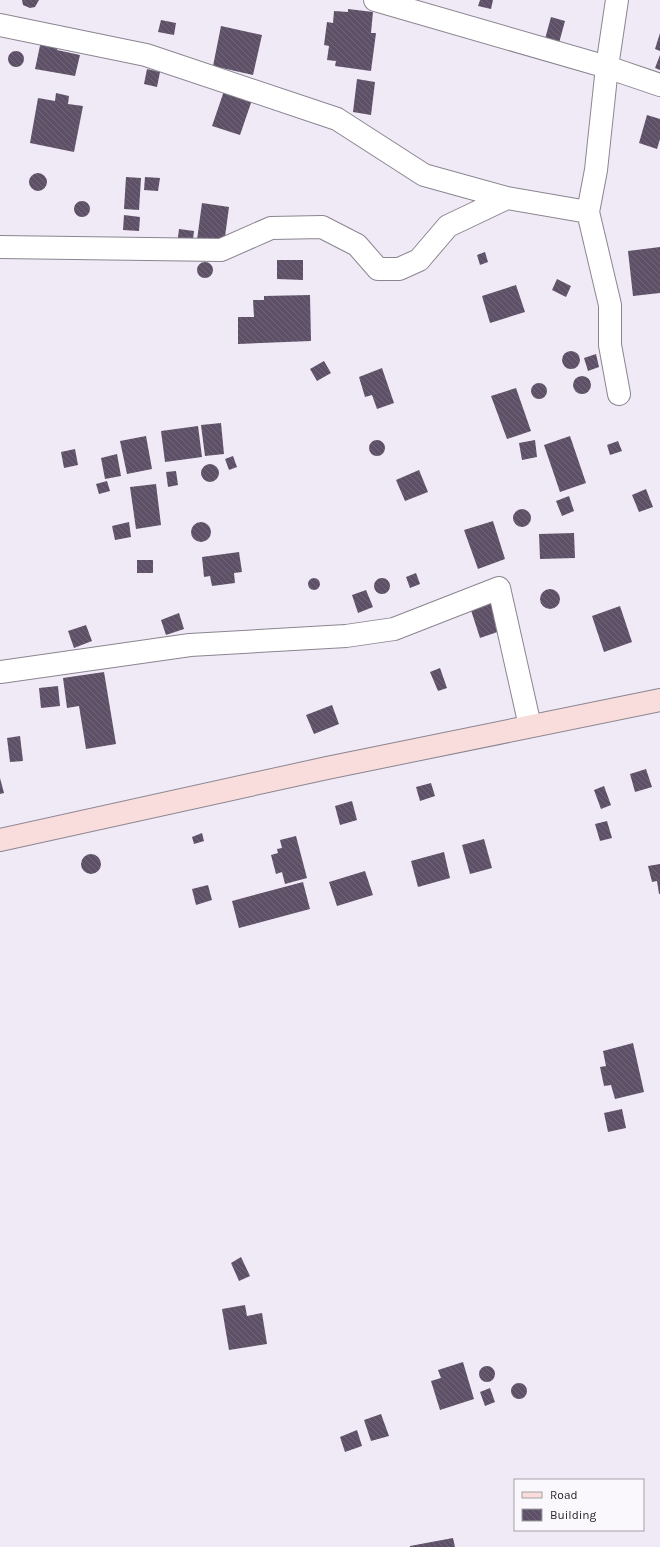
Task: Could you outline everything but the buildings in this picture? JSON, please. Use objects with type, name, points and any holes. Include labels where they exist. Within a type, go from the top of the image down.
[{"type":"street","points":[[374,0],[607,67],[660,85]]},
{"type":"street","points":[[617,0],[607,67],[596,170],[588,212],[610,305],[610,345],[619,394]]},
{"type":"street","points":[[0,25],[146,55],[337,119],[424,175],[507,198],[588,212]]},
{"type":"street","points":[[0,247],[221,250],[271,228],[322,227],[357,245],[378,269],[399,270],[419,260],[448,226],[507,198]]},
{"type":"street","points":[[0,672],[190,645],[346,636],[394,629],[499,588],[530,726]]},
{"type":"street","points":[[0,840],[252,784],[660,700]]}]
